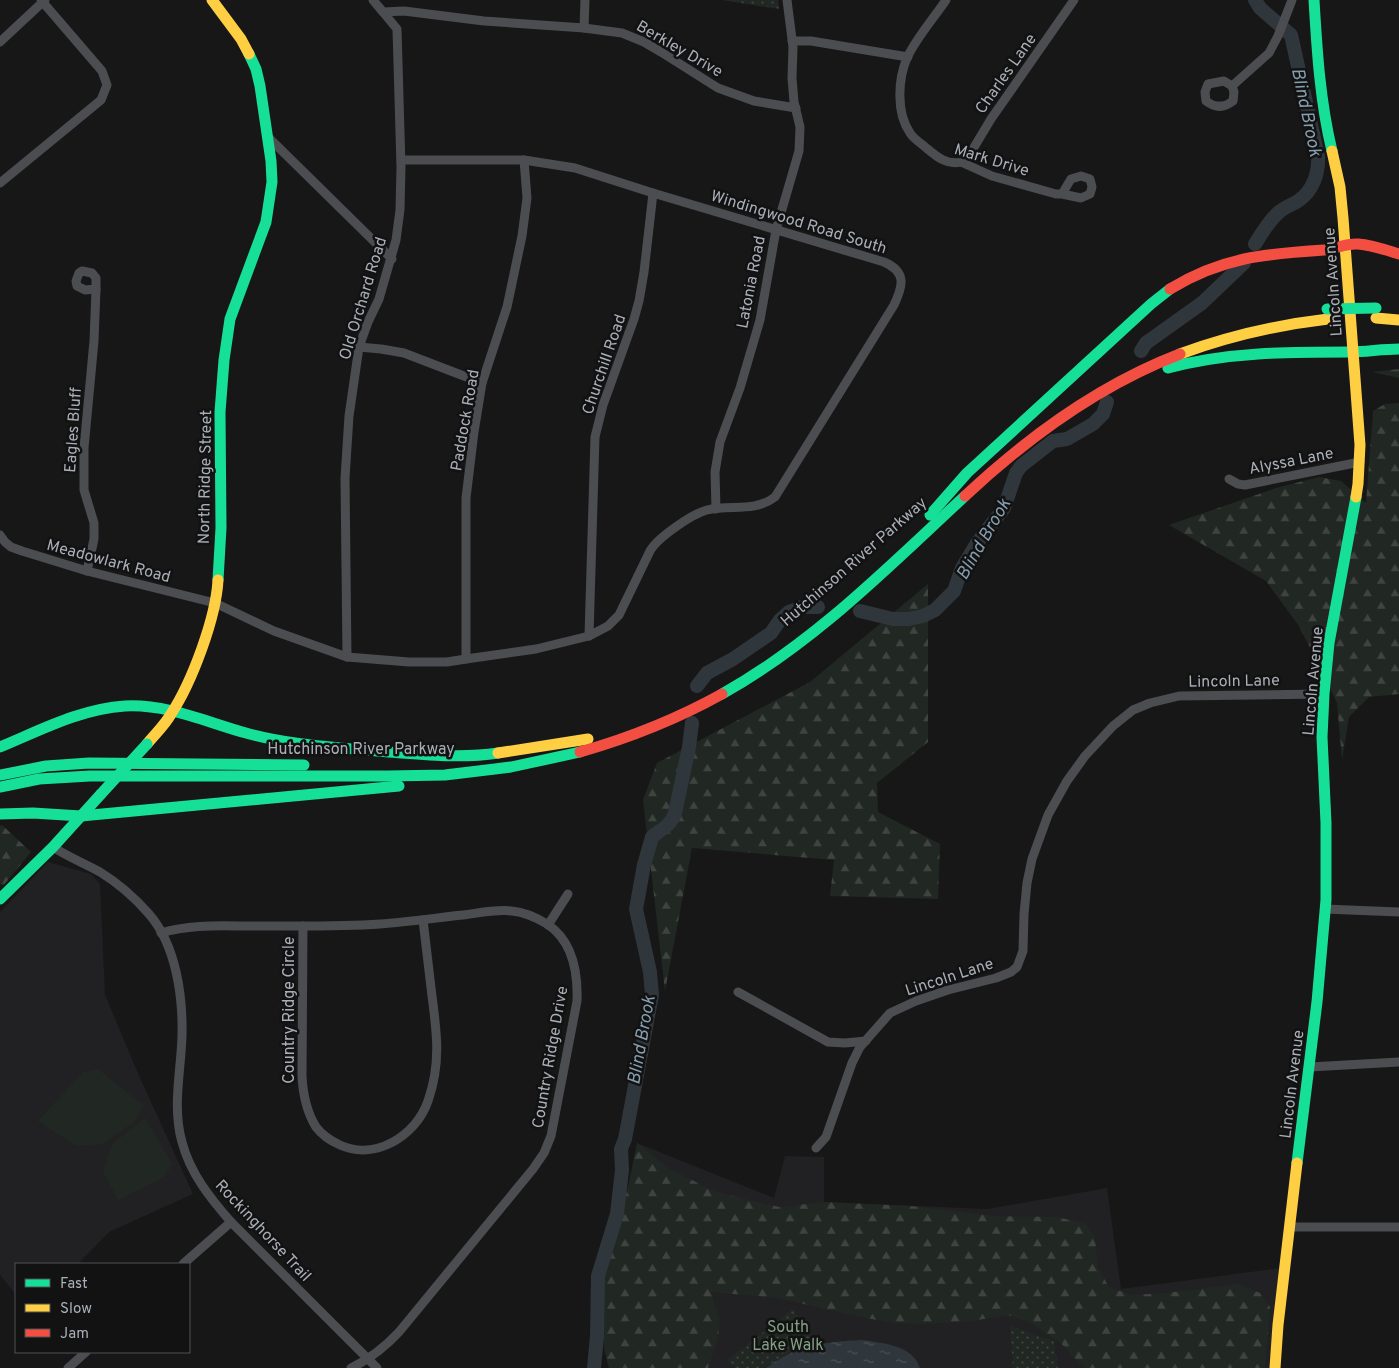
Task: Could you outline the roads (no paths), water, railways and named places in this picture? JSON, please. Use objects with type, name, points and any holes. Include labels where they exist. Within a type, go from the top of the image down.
[{"type":"main road","name":"North Ridge Street","points":[[0,899],[53,848],[165,724],[196,666],[215,603],[220,558],[220,412],[224,360],[230,319],[266,222],[272,182],[271,161],[260,86],[250,54],[212,0]]},
{"type":"main road","name":"Lincoln Avenue","points":[[1276,1368],[1278,1325],[1310,1066],[1325,909],[1326,823],[1322,737],[1324,694],[1329,643],[1353,512],[1360,462],[1354,352],[1340,187],[1325,121],[1317,59],[1314,0]]},
{"type":"main road","points":[[930,515],[967,474],[1155,300],[1191,276],[1220,263],[1248,256],[1330,249],[1345,245],[1363,245],[1399,254]]},
{"type":"main road","name":"Hutchinson River Parkway","points":[[1246,322],[1281,315],[1376,313],[1399,310]]},
{"type":"main road","name":"Hutchinson River Parkway","points":[[1376,313],[1399,320]]},
{"type":"main road","name":"Hutchinson River Parkway","points":[[0,786],[81,776],[442,775],[491,770],[539,762],[600,746],[660,724],[711,700],[772,664],[838,613],[1024,444],[1105,390],[1193,348],[1232,336],[1327,314]]},
{"type":"main road","name":"Hutchinson River Parkway","points":[[0,775],[46,766],[103,762],[396,767],[444,765],[520,756],[588,739],[640,721],[685,702],[722,683],[763,658],[798,633],[830,607],[985,465],[1056,409],[1098,383],[1134,364],[1173,346],[1219,329]]},
{"type":"main road","points":[[1058,420],[1122,387],[1169,368],[1224,355],[1270,351],[1354,352],[1399,348]]},
{"type":"main road","points":[[0,747],[68,718],[97,709],[128,706],[174,710],[246,733],[284,742],[412,754],[485,754],[588,739]]},
{"type":"main road","points":[[0,814],[33,813],[81,816],[470,779],[539,762]]},
{"type":"street","points":[[373,0],[383,12]]},
{"type":"street","points":[[584,28],[585,0]]},
{"type":"street","name":"Latonia Road","points":[[716,510],[715,472],[720,442],[740,388],[760,320],[776,230],[799,151],[800,127],[792,78],[792,41],[787,0]]},
{"type":"street","name":"Mark Drive","points":[[946,0],[908,57],[903,71],[900,90],[904,120],[909,133],[939,159],[956,164],[961,162],[992,176],[1062,194]]},
{"type":"street","name":"Charles Lane","points":[[961,162],[970,154],[991,120],[1074,0]]},
{"type":"street","points":[[1232,86],[1268,53],[1278,36],[1292,0]]},
{"type":"street","points":[[0,42],[43,1],[102,71],[107,84],[101,100],[0,182]]},
{"type":"street","name":"Berkley Drive","points":[[383,12],[404,11],[484,22],[584,28],[622,33],[661,52],[718,88],[754,101],[796,108]]},
{"type":"street","name":"Old Orchard Road","points":[[347,657],[345,478],[349,416],[360,347],[392,259],[400,210],[401,160],[397,29],[383,12]]},
{"type":"street","points":[[792,41],[846,46],[908,57]]},
{"type":"street","points":[[267,136],[392,259]]},
{"type":"street","name":"Windingwood Road South","points":[[401,160],[524,160],[575,168],[894,266],[900,276],[901,287],[894,306],[775,498],[768,503],[753,507],[716,510]]},
{"type":"street","name":"Paddock Road","points":[[466,659],[466,498],[482,382],[507,307],[522,236],[527,198],[524,160]]},
{"type":"street","name":"Churchill Road","points":[[589,636],[595,437],[602,405],[639,301],[653,193]]},
{"type":"street","name":"Eagles Bluff","points":[[87,571],[94,539],[94,523],[84,490],[84,448],[94,341],[96,289]]},
{"type":"street","points":[[360,347],[404,353],[482,382]]},
{"type":"street","name":"Alyssa Lane","points":[[1228,479],[1245,485],[1360,462]]},
{"type":"street","name":"Meadowlark Road","points":[[0,535],[5,542],[22,551],[87,571],[215,603],[274,631],[347,657],[409,662],[447,662],[536,648],[589,636],[608,626],[620,615],[655,542],[669,531],[706,510],[716,510]]},
{"type":"street","name":"Lincoln Lane","points":[[816,1148],[826,1138],[852,1062],[860,1048],[890,1013],[948,990],[996,978],[1011,972],[1017,967],[1023,951],[1024,914],[1030,867],[1048,815],[1067,781],[1085,756],[1113,726],[1133,710],[1150,703],[1179,696],[1324,694]]},
{"type":"street","name":"Rockinghorse Trail","points":[[53,848],[100,872],[117,884],[150,915],[162,933],[170,952],[179,997],[182,1035],[177,1100],[182,1142],[189,1162],[211,1200],[377,1368]]},
{"type":"street","points":[[548,924],[568,894]]},
{"type":"street","points":[[1325,909],[1399,912]]},
{"type":"street","name":"Country Ridge Drive","points":[[162,933],[192,926],[340,926],[423,920],[494,911],[512,911],[548,924],[561,936],[569,951],[575,966],[578,984],[577,1001],[551,1136],[544,1153],[533,1170],[399,1332],[385,1347],[351,1368]]},
{"type":"street","name":"Country Ridge Circle","points":[[303,926],[302,1076],[303,1094],[308,1112],[317,1129],[330,1140],[347,1148],[366,1151],[385,1146],[403,1136],[418,1121],[428,1102],[434,1081],[438,1062],[438,1040],[423,920]]},
{"type":"street","points":[[738,992],[828,1042],[866,1041]]},
{"type":"street","points":[[1310,1066],[1399,1062]]},
{"type":"street","points":[[184,1263],[231,1222]]},
{"type":"street","points":[[1289,1228],[1399,1227]]},
{"type":"street","points":[[68,1368],[85,1353]]},
{"type":"water","points":[[862,1340],[896,1346],[911,1354],[920,1368],[766,1368],[789,1354],[812,1346]]},
{"type":"waterway","name":"Blind Brook","points":[[1255,0],[1260,8],[1291,35],[1318,162],[1314,181],[1308,192],[1298,201],[1274,216],[1255,244]]},
{"type":"waterway","name":"Blind Brook","points":[[1141,351],[1146,343],[1202,303],[1244,263]]},
{"type":"waterway","name":"Blind Brook","points":[[860,611],[893,619],[909,619],[923,616],[935,610],[954,591],[962,568],[977,543],[1004,508],[1016,473],[1021,466],[1053,441],[1067,439],[1093,424],[1103,414],[1107,402]]},
{"type":"waterway","name":"Blind Brook","points":[[697,686],[707,673],[733,659],[771,633],[780,620],[789,612],[802,607],[818,607]]},
{"type":"waterway","name":"Blind Brook","points":[[594,1368],[597,1336],[598,1276],[617,1214],[622,1170],[621,1149],[625,1139],[652,995],[650,972],[636,909],[644,865],[652,837],[668,824],[675,813],[689,747],[692,723]]},
{"type":"park label","name":"South Lake Walk","points":[[788,1335]]}]
